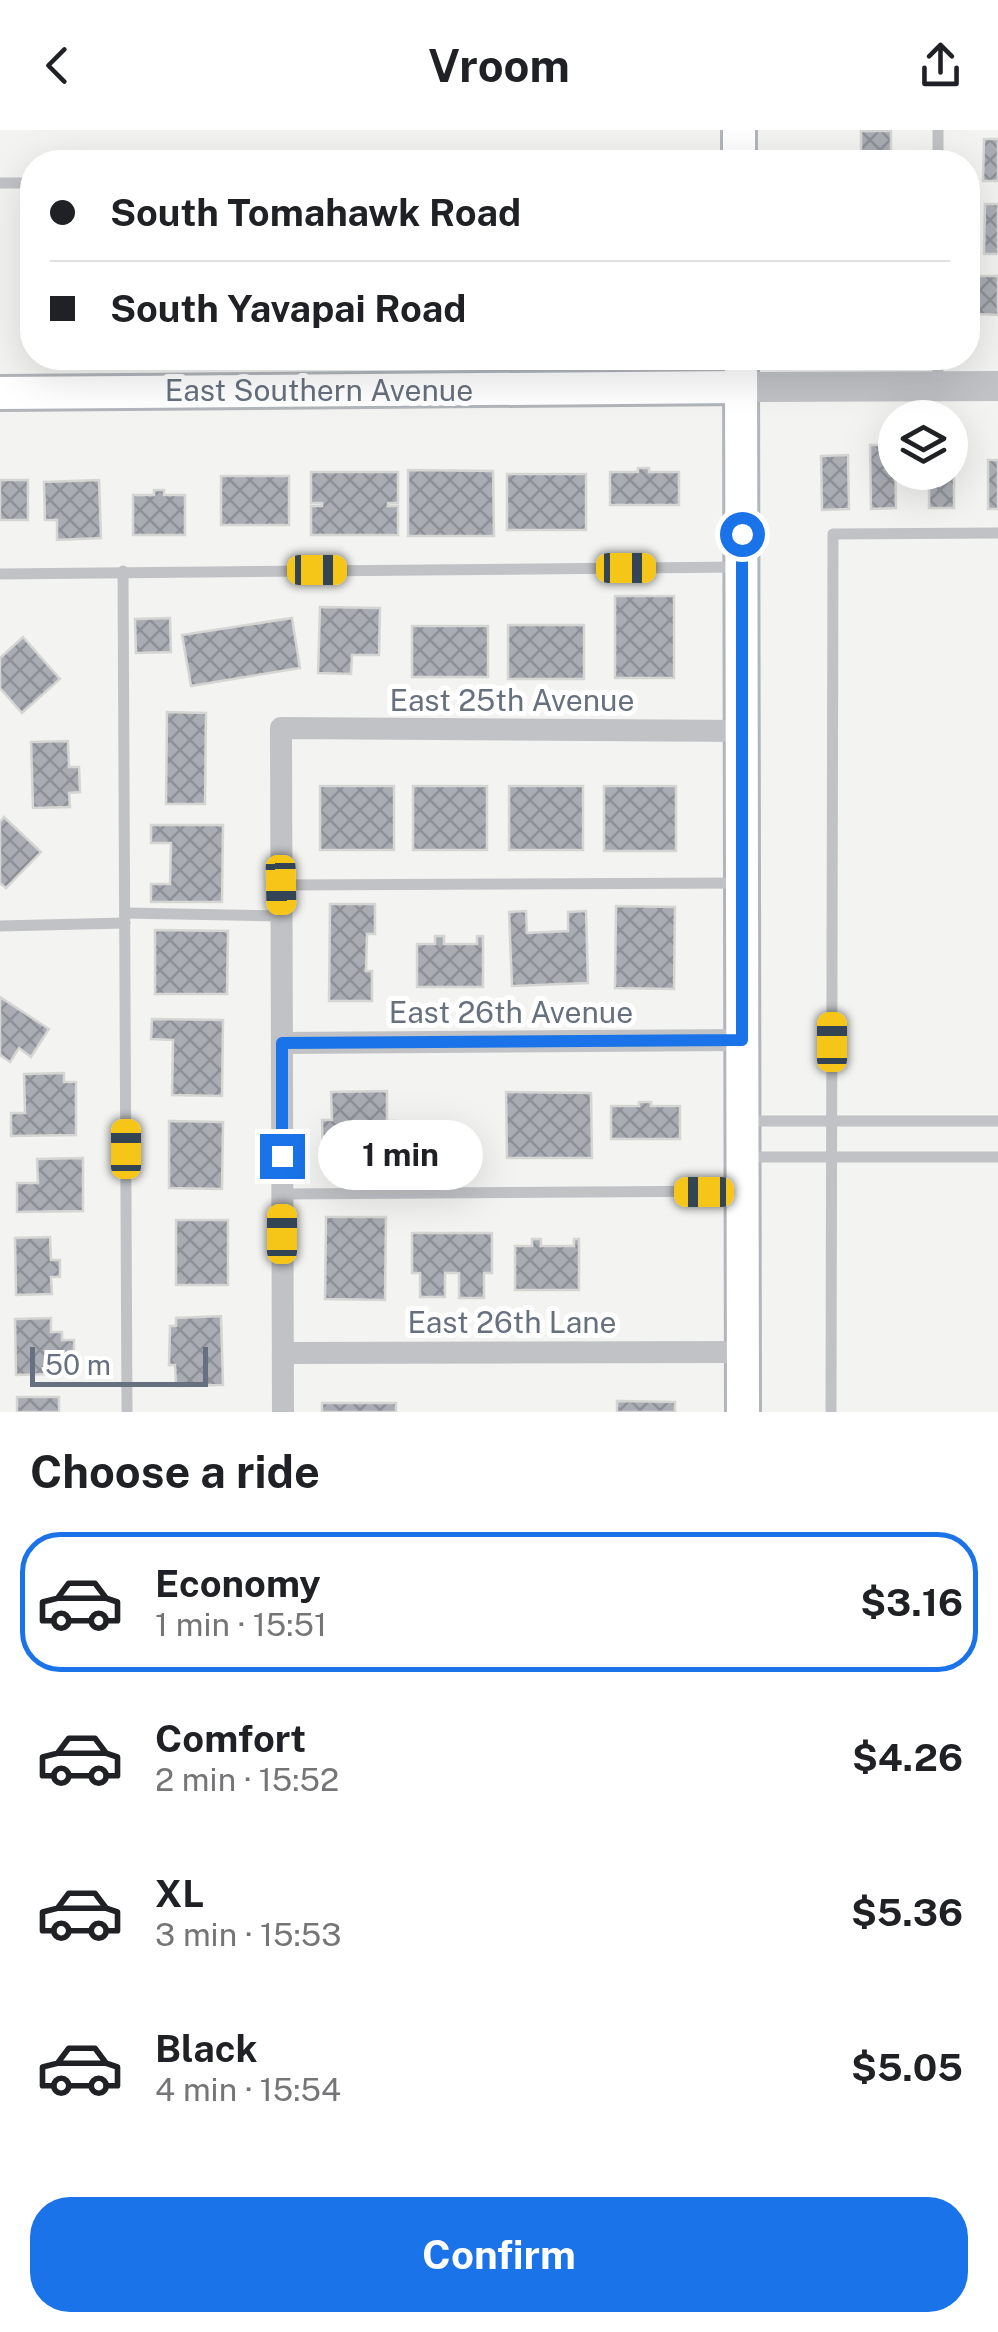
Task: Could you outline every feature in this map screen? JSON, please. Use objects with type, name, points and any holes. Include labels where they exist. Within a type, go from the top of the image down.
[{"type":"main road","name":"East Southern Avenue","points":[[0,392],[741,372]]},
{"type":"main road","points":[[741,372],[743,1412]]},
{"type":"street","name":"East Southern Avenue","points":[[741,372],[938,372],[998,386]]},
{"type":"street","name":"East 25th Avenue","points":[[281,885],[280,728],[743,731]]},
{"type":"street","points":[[281,885],[283,1412]]},
{"type":"street","name":"East 26th Avenue","points":[[282,1043],[742,1040]]},
{"type":"street","name":"East 26th Lane","points":[[283,1353],[742,1352]]},
{"type":"lane","points":[[831,1412],[832,534],[998,533]]},
{"type":"lane","points":[[0,574],[742,567]]},
{"type":"lane","points":[[124,572],[127,1412]]},
{"type":"lane","points":[[281,885],[742,884]]},
{"type":"lane","points":[[0,926],[125,918],[281,916]]},
{"type":"lane","points":[[742,1120],[998,1121]]},
{"type":"lane","points":[[742,1157],[998,1156]]},
{"type":"lane","points":[[282,1194],[742,1191]]},
{"type":"building","points":[[861,131],[891,131],[891,150],[861,150]]},
{"type":"building","points":[[984,139],[998,139],[998,181],[983,181]]},
{"type":"building","points":[[985,204],[998,204],[998,254],[984,254]]},
{"type":"building","points":[[980,276],[998,276],[998,315],[980,314]]},
{"type":"building","points":[[870,445],[878,445],[878,490],[896,490],[896,508],[871,509]]},
{"type":"building","points":[[848,455],[849,509],[822,510],[821,456]]},
{"type":"building","points":[[988,460],[998,460],[998,509],[988,509]]},
{"type":"building","points":[[638,468],[679,472],[679,505],[610,505],[610,472],[638,472]]},
{"type":"building","points":[[408,470],[493,471],[494,536],[408,536]]},
{"type":"building","points":[[311,472],[398,472],[398,503],[388,506],[398,506],[398,535],[311,535],[311,506],[322,503],[311,503]]},
{"type":"building","points":[[507,474],[586,474],[586,530],[507,530]]},
{"type":"building","points":[[221,476],[289,476],[289,525],[221,525]]},
{"type":"building","points":[[0,480],[28,480],[28,520],[0,520]]},
{"type":"building","points":[[99,480],[101,538],[57,540],[57,520],[45,520],[44,482]]},
{"type":"building","points":[[154,490],[164,490],[164,495],[185,495],[185,535],[133,535],[133,495],[154,495]]},
{"type":"building","points":[[929,490],[954,490],[954,508],[929,508]]},
{"type":"building","points":[[615,596],[674,596],[674,678],[615,678]]},
{"type":"building","points":[[320,607],[380,608],[379,655],[352,655],[351,674],[318,673]]},
{"type":"building","points":[[170,618],[171,652],[136,653],[135,619]]},
{"type":"building","points":[[292,618],[300,668],[191,686],[182,635]]},
{"type":"building","points":[[508,625],[584,625],[584,679],[508,679]]},
{"type":"building","points":[[412,626],[488,626],[488,677],[412,677]]},
{"type":"building","points":[[23,637],[60,679],[22,713],[0,688],[0,658]]},
{"type":"building","points":[[167,712],[206,713],[205,804],[166,804]]},
{"type":"building","points":[[68,741],[69,767],[79,767],[80,792],[69,793],[70,807],[33,808],[31,742]]},
{"type":"building","points":[[320,786],[394,786],[394,850],[320,850]]},
{"type":"building","points":[[413,786],[487,786],[487,850],[413,850]]},
{"type":"building","points":[[509,786],[583,786],[583,850],[509,850]]},
{"type":"building","points":[[604,786],[676,786],[676,851],[604,851]]},
{"type":"building","points":[[4,817],[41,852],[6,888],[0,883],[0,822]]},
{"type":"building","points":[[151,825],[223,825],[222,902],[151,902],[151,884],[170,884],[171,843],[151,843]]},
{"type":"building","points":[[330,904],[375,904],[375,934],[367,934],[366,971],[372,971],[372,1001],[329,1001]]},
{"type":"building","points":[[616,906],[675,907],[674,989],[615,988]]},
{"type":"building","points":[[526,911],[527,933],[568,931],[568,912],[586,911],[588,983],[512,986],[509,912]]},
{"type":"building","points":[[155,930],[228,931],[227,994],[155,994]]},
{"type":"building","points":[[435,936],[444,936],[444,944],[477,944],[477,936],[483,936],[483,987],[417,987],[417,944],[435,944]]},
{"type":"building","points":[[0,997],[49,1029],[31,1057],[19,1048],[10,1062],[0,1055]]},
{"type":"building","points":[[152,1019],[223,1020],[222,1096],[172,1095],[173,1040],[151,1039]]},
{"type":"building","points":[[64,1073],[64,1082],[76,1082],[76,1135],[11,1136],[11,1113],[25,1113],[24,1074]]},
{"type":"building","points":[[387,1091],[387,1121],[396,1121],[397,1152],[323,1153],[322,1120],[332,1120],[331,1092]]},
{"type":"building","points":[[506,1092],[591,1093],[592,1158],[507,1158]]},
{"type":"building","points":[[639,1102],[680,1106],[680,1139],[611,1139],[611,1106],[639,1106]]},
{"type":"building","points":[[169,1121],[223,1122],[222,1189],[169,1188]]},
{"type":"building","points":[[83,1158],[83,1211],[17,1212],[17,1183],[38,1183],[37,1159]]},
{"type":"building","points":[[326,1217],[386,1217],[385,1300],[325,1299]]},
{"type":"building","points":[[176,1220],[228,1220],[228,1285],[176,1285]]},
{"type":"building","points":[[412,1233],[492,1233],[492,1273],[484,1273],[484,1298],[459,1298],[459,1273],[445,1273],[445,1297],[420,1297],[420,1273],[412,1273]]},
{"type":"building","points":[[50,1237],[51,1260],[60,1260],[60,1277],[51,1277],[52,1294],[16,1295],[15,1238]]},
{"type":"building","points":[[532,1239],[541,1239],[541,1246],[574,1246],[574,1239],[579,1239],[579,1290],[515,1290],[515,1246],[532,1246]]},
{"type":"building","points":[[221,1316],[223,1385],[176,1386],[175,1365],[169,1365],[170,1326],[176,1326],[176,1318]]},
{"type":"building","points":[[51,1318],[51,1332],[62,1332],[62,1340],[74,1340],[74,1357],[51,1358],[52,1374],[16,1375],[15,1319]]},
{"type":"building","points":[[17,1397],[59,1397],[59,1412],[17,1412]]},
{"type":"building","points":[[617,1401],[675,1402],[675,1412],[617,1412]]},
{"type":"building","points":[[322,1403],[396,1403],[396,1412],[322,1412]]},
{"type":"route","points":[[282,1156],[282,1043],[742,1040],[742,534]]}]
